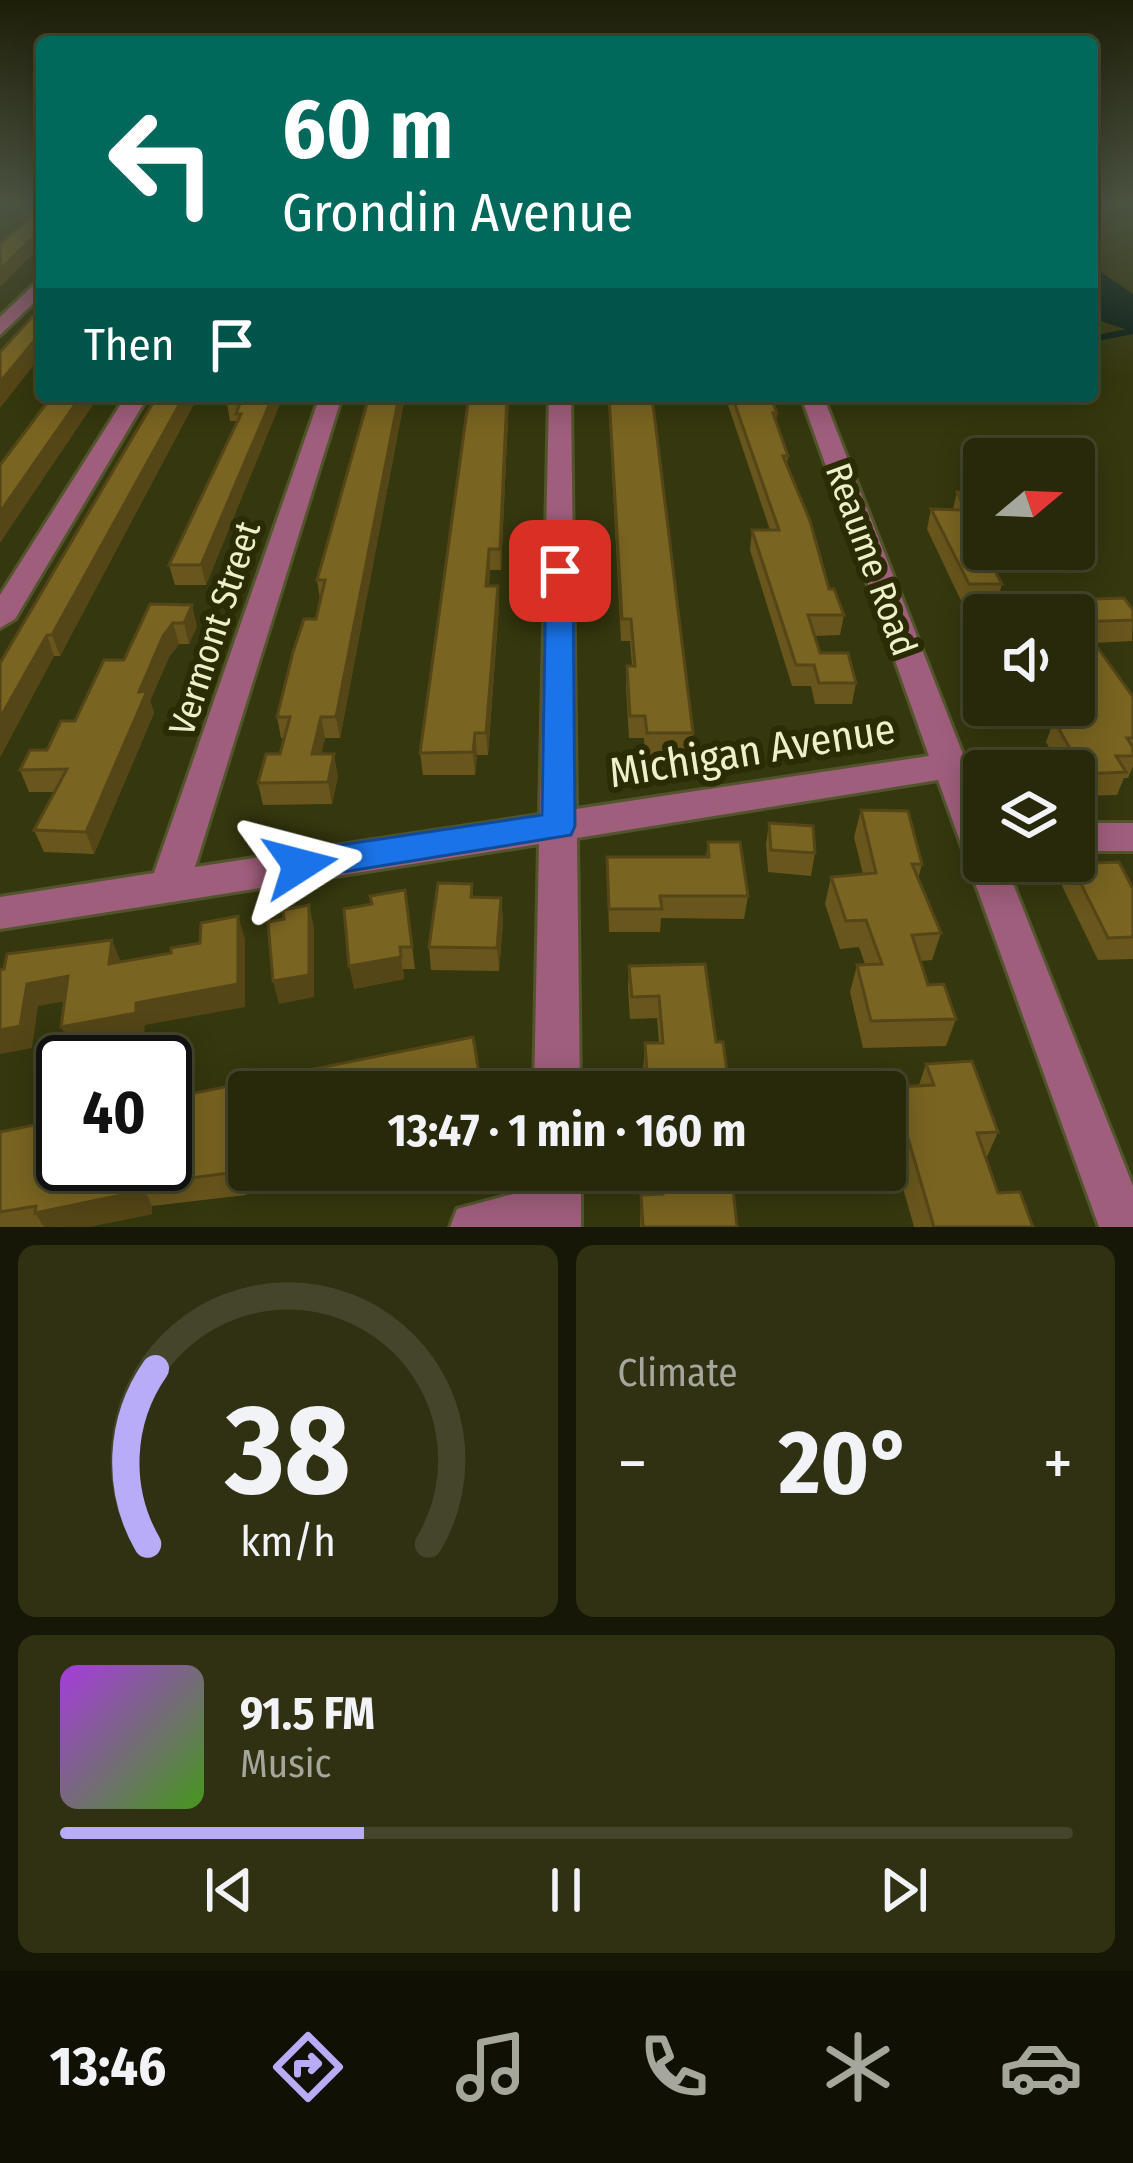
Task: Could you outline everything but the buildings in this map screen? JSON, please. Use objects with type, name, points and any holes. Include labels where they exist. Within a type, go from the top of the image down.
[{"type":"street","points":[[0,329],[36,290]]},
{"type":"street","points":[[0,619],[133,402]]},
{"type":"street","name":"Vermont Street","points":[[170,884],[329,402]]},
{"type":"street","points":[[557,1071],[560,402]]},
{"type":"street","name":"Reaume Road","points":[[814,402],[963,802]]},
{"type":"street","name":"Michigan Avenue","points":[[0,913],[948,766]]},
{"type":"street","points":[[1095,837],[1133,836]]},
{"type":"street","name":"Reaume Road","points":[[995,882],[1124,1227]]},
{"type":"street","points":[[475,1227],[556,1202]]},
{"type":"water","points":[[1098,266],[1133,294],[1133,332],[1098,320]]},
{"type":"waterway","points":[[1098,338],[1133,331]]},
{"type":"route","points":[[300,865],[559,826],[560,571]]}]
